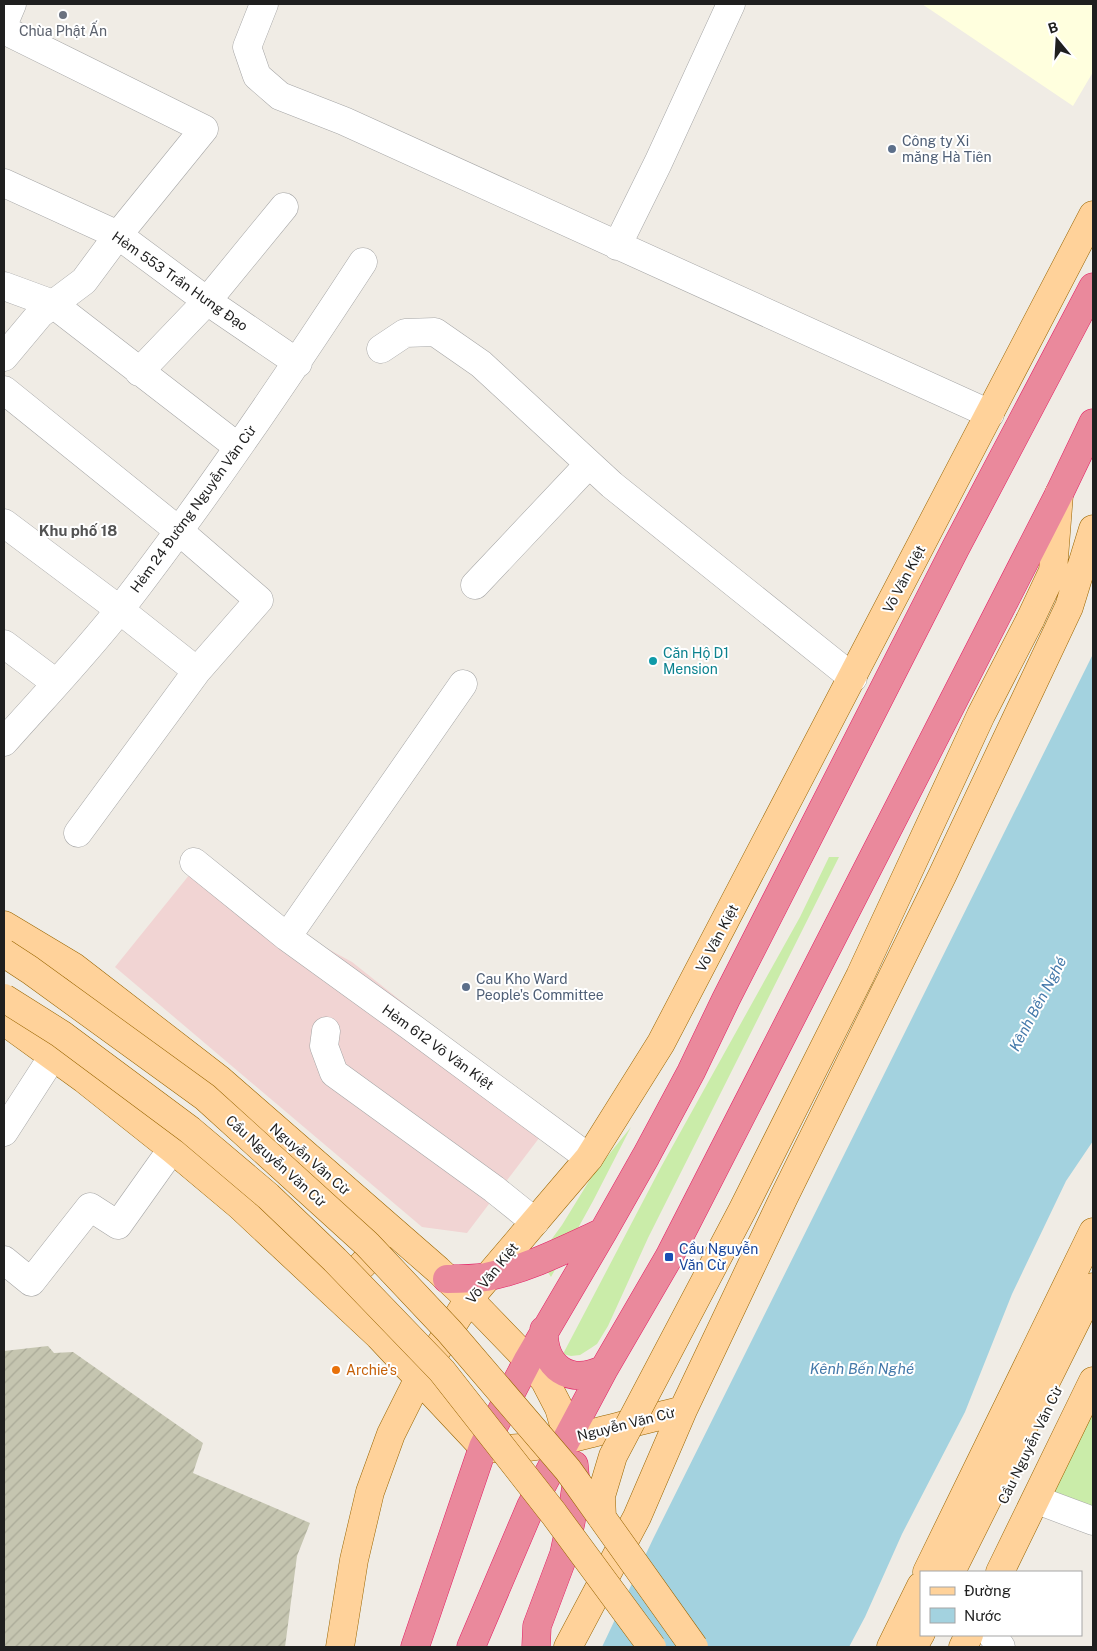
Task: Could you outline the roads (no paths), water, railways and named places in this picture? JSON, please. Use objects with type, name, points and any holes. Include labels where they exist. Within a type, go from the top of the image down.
[{"type":"highway","points":[[415,1647],[483,1447],[544,1330],[603,1232],[691,1072],[734,981],[959,540],[1093,287]]},
{"type":"highway","points":[[471,1647],[531,1506],[604,1369],[669,1257],[1059,494],[1093,423]]},
{"type":"highway","points":[[447,1279],[486,1277],[532,1263],[603,1232]]},
{"type":"highway","points":[[544,1330],[547,1356],[555,1366],[566,1373],[579,1377],[592,1375],[604,1369]]},
{"type":"highway","points":[[536,1647],[537,1626],[564,1554],[572,1521],[576,1487],[574,1461],[568,1439]]},
{"type":"main road","name":"Võ Văn Kiệt","points":[[340,1647],[354,1560],[370,1492],[391,1434],[419,1378],[468,1299],[589,1158],[661,1044],[1093,215]]},
{"type":"main road","points":[[1053,571],[1059,494]]},
{"type":"main road","points":[[602,1518],[601,1496],[612,1456],[743,1209],[856,984],[981,715],[1053,571],[1093,509]]},
{"type":"main road","points":[[568,1647],[637,1517],[683,1410],[784,1197],[942,876],[1069,607],[1093,529]]},
{"type":"main road","name":"Nguyễn Văn Cừ","points":[[4,925],[74,967],[219,1079],[447,1279],[528,1360],[544,1381],[559,1408],[568,1439]]},
{"type":"main road","name":"Cầu Nguyễn Văn Cừ","points":[[4,953],[204,1097],[367,1244],[449,1331],[568,1470],[694,1647]]},
{"type":"main road","points":[[4,998],[61,1034],[190,1130],[268,1196],[335,1260],[448,1378],[548,1506],[652,1647]]},
{"type":"main road","points":[[4,1021],[84,1079],[240,1206],[380,1336],[483,1447]]},
{"type":"main road","points":[[323,1284],[341,1280],[368,1260],[380,1236],[382,1222]]},
{"type":"main road","points":[[928,1571],[1093,1232]]},
{"type":"main road","name":"Cầu Nguyễn Văn Cừ","points":[[951,1571],[1093,1287]]},
{"type":"main road","name":"Cầu Nguyễn Văn Cừ","points":[[967,1571],[1093,1319]]},
{"type":"main road","points":[[1000,1571],[1093,1380]]},
{"type":"main road","name":"Nguyễn Văn Cừ","points":[[483,1447],[500,1450],[520,1449],[683,1410]]},
{"type":"main road","points":[[891,1647],[920,1588]]},
{"type":"main road","points":[[913,1647],[920,1635]]},
{"type":"street","points":[[4,23],[12,4]]},
{"type":"street","points":[[264,4],[247,47],[257,76],[280,96],[344,120],[617,246],[990,414]]},
{"type":"street","points":[[617,246],[731,4]]},
{"type":"street","points":[[4,30],[204,129],[118,235],[84,281],[40,314],[4,357]]},
{"type":"street","name":"Hẻm 553 Trần Hưng Đạo","points":[[4,183],[118,235],[207,301],[298,362]]},
{"type":"street","points":[[139,372],[207,301],[284,207]]},
{"type":"street","name":"Hẻm 24 Đường Nguyễn Văn Cừ","points":[[4,742],[120,610],[179,532],[298,362],[363,262]]},
{"type":"street","points":[[4,286],[53,304],[238,447]]},
{"type":"street","points":[[381,350],[405,333],[434,332],[481,364],[612,485],[852,678]]},
{"type":"street","points":[[4,390],[179,532],[258,600],[197,670],[78,833]]},
{"type":"street","points":[[475,585],[589,464]]},
{"type":"street","points":[[4,523],[197,670]]},
{"type":"street","points":[[4,644],[56,683]]},
{"type":"street","points":[[287,937],[462,684]]},
{"type":"street","name":"Hẻm 612 Võ Văn Kiệt","points":[[194,862],[287,937],[589,1158]]},
{"type":"street","points":[[326,1031],[324,1046],[334,1073],[494,1189],[535,1222]]},
{"type":"street","points":[[4,1132],[11,1104],[52,1056]]},
{"type":"street","points":[[4,1260],[31,1282],[90,1207],[118,1226],[172,1149]]},
{"type":"street","points":[[1011,1571],[1093,1407]]},
{"type":"street","points":[[1045,1503],[1093,1520]]},
{"type":"street","points":[[993,1636],[1001,1647]]},
{"type":"water","name":"Kênh Bến Nghé","points":[[1093,654],[1093,1141],[1066,1181],[1012,1294],[965,1412],[902,1534],[865,1617],[849,1647],[602,1647],[653,1539]]},
{"type":"place","name":"Chùa Phật Ấn","points":[[63,15]]},
{"type":"place","name":"Công ty Xi măng Hà Tiên","points":[[892,149]]},
{"type":"place","name":"Căn Hộ D1 Mension","points":[[653,661]]},
{"type":"place","name":"Cau Kho Ward People's Committee","points":[[466,987]]},
{"type":"place","name":"Cầu Nguyễn Văn Cừ","points":[[669,1257]]},
{"type":"place","name":"Archie's","points":[[336,1370]]},
{"type":"district","name":"Khu phố 18","points":[[78,531]]}]
